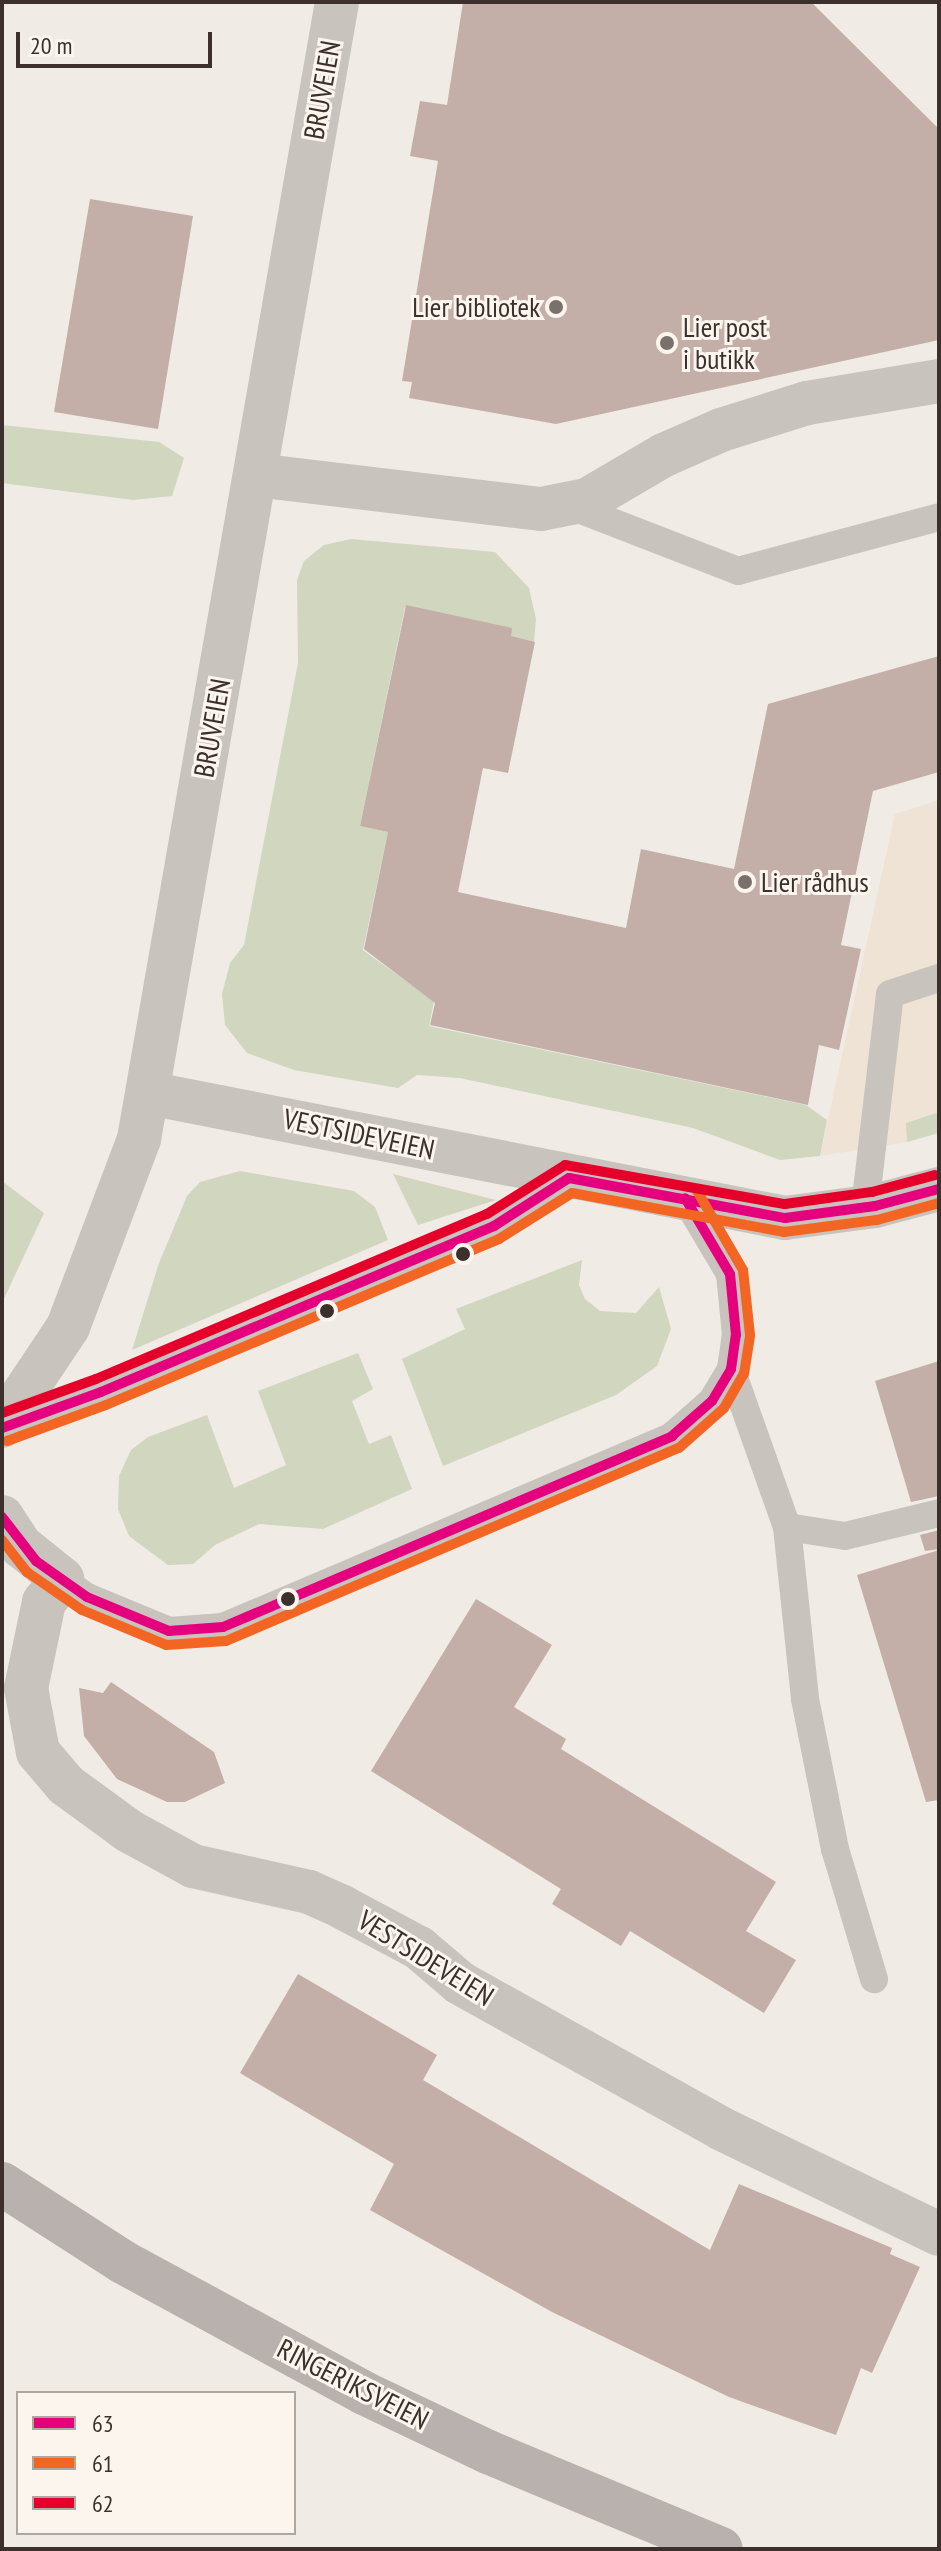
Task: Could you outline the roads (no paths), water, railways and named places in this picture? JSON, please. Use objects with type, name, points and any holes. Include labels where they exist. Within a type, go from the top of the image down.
[{"type":"main road","name":"RINGERIKSVEIEN","points":[[2,2184],[123,2262],[364,2393],[488,2452],[721,2549]]},
{"type":"street","name":"BRUVEIEN","points":[[2,1427],[68,1327],[139,1139],[337,2]]},
{"type":"street","points":[[256,475],[541,509],[567,505],[721,430],[807,403],[939,381]]},
{"type":"street","name":"VESTSIDEVEIEN","points":[[148,1093],[785,1218],[865,1207],[939,1189]]},
{"type":"street","points":[[2,1517],[21,1546],[62,1579]]},
{"type":"street","name":"VESTSIDEVEIEN","points":[[62,1579],[44,1602],[26,1688],[38,1752],[66,1785],[129,1831],[193,1866],[309,1892],[342,1907],[419,1948],[460,1983],[722,2129],[939,2234]]},
{"type":"lane","points":[[567,505],[738,571],[939,517]]},
{"type":"lane","points":[[865,1207],[890,994],[939,978]]},
{"type":"lane","points":[[2,1427],[114,1387],[494,1226],[569,1178]]},
{"type":"lane","points":[[62,1579],[87,1597],[169,1631],[223,1627],[672,1436],[712,1401],[731,1369],[736,1335],[730,1274],[685,1198]]},
{"type":"lane","points":[[731,1369],[787,1527],[805,1699],[835,1849],[874,1979]]},
{"type":"lane","points":[[787,1527],[845,1536],[939,1513]]},
{"type":"place","name":"Lier bibliotek","points":[[556,307]]},
{"type":"place","name":"Lier post i butikk","points":[[667,343]]},
{"type":"place","name":"Lier rådhus","points":[[745,882]]}]
